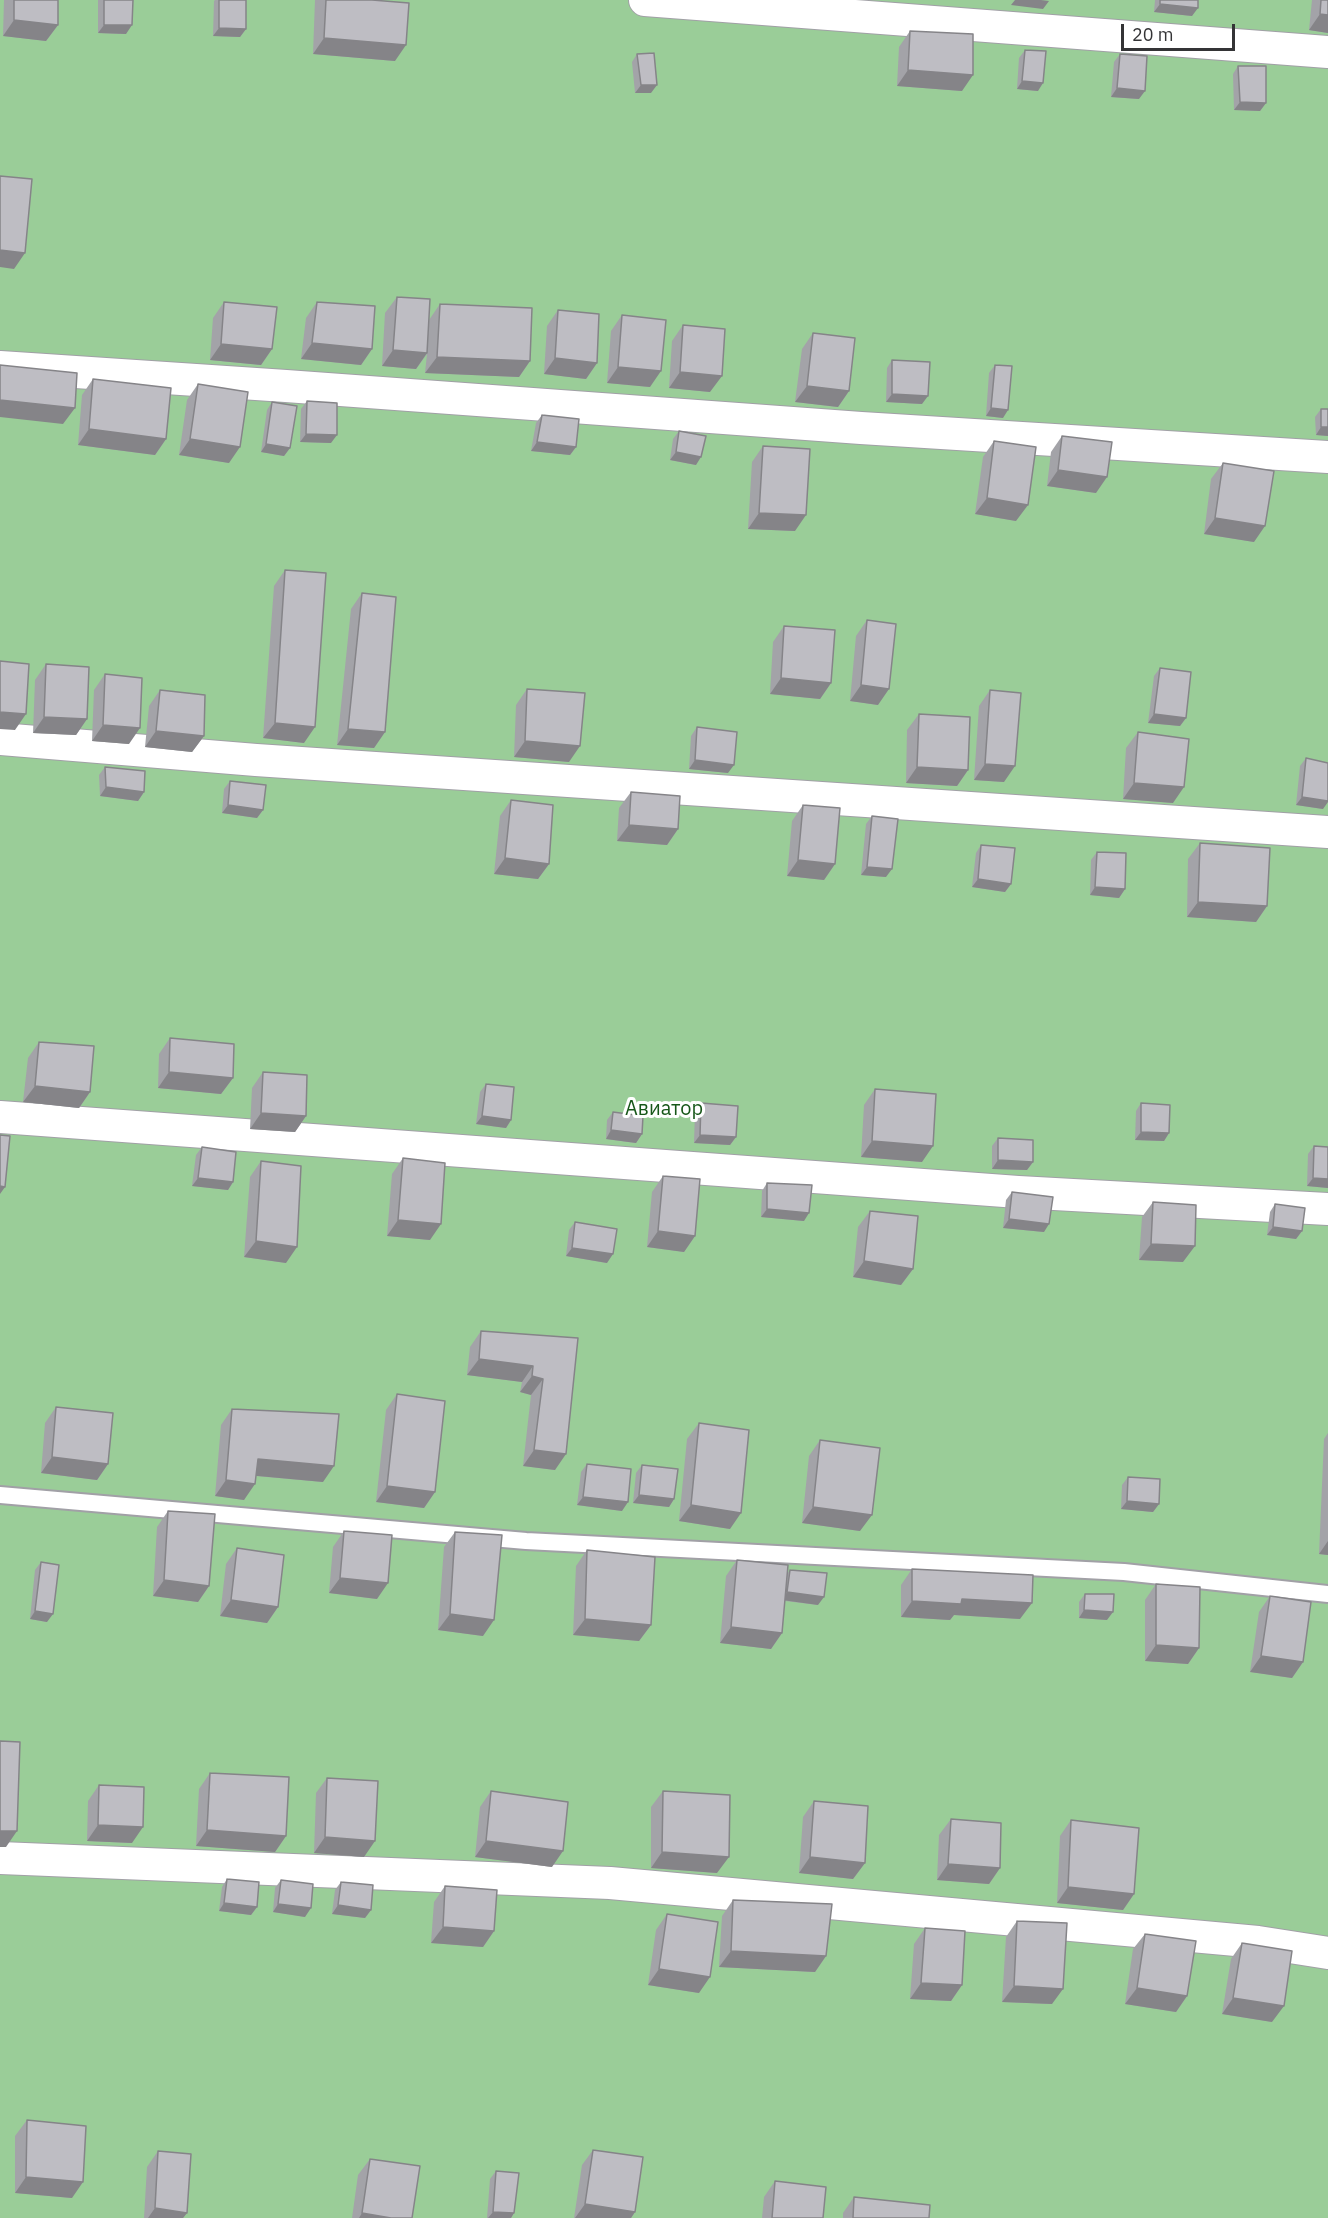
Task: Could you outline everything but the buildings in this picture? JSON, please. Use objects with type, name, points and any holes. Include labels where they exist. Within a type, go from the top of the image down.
[{"type":"street","points":[[645,0],[1328,52]]},
{"type":"street","points":[[0,367],[849,427],[1328,457]]},
{"type":"street","points":[[0,739],[256,760],[1328,832]]},
{"type":"street","points":[[0,1117],[1018,1192],[1328,1209]]},
{"type":"street","points":[[0,1858],[610,1883],[1258,1942],[1328,1953]]},
{"type":"lane","points":[[0,1495],[526,1541],[1124,1572],[1328,1594]]},
{"type":"green space","name":"Авиатор","points":[[0,0],[1328,0],[1328,2218],[0,2218]]}]
